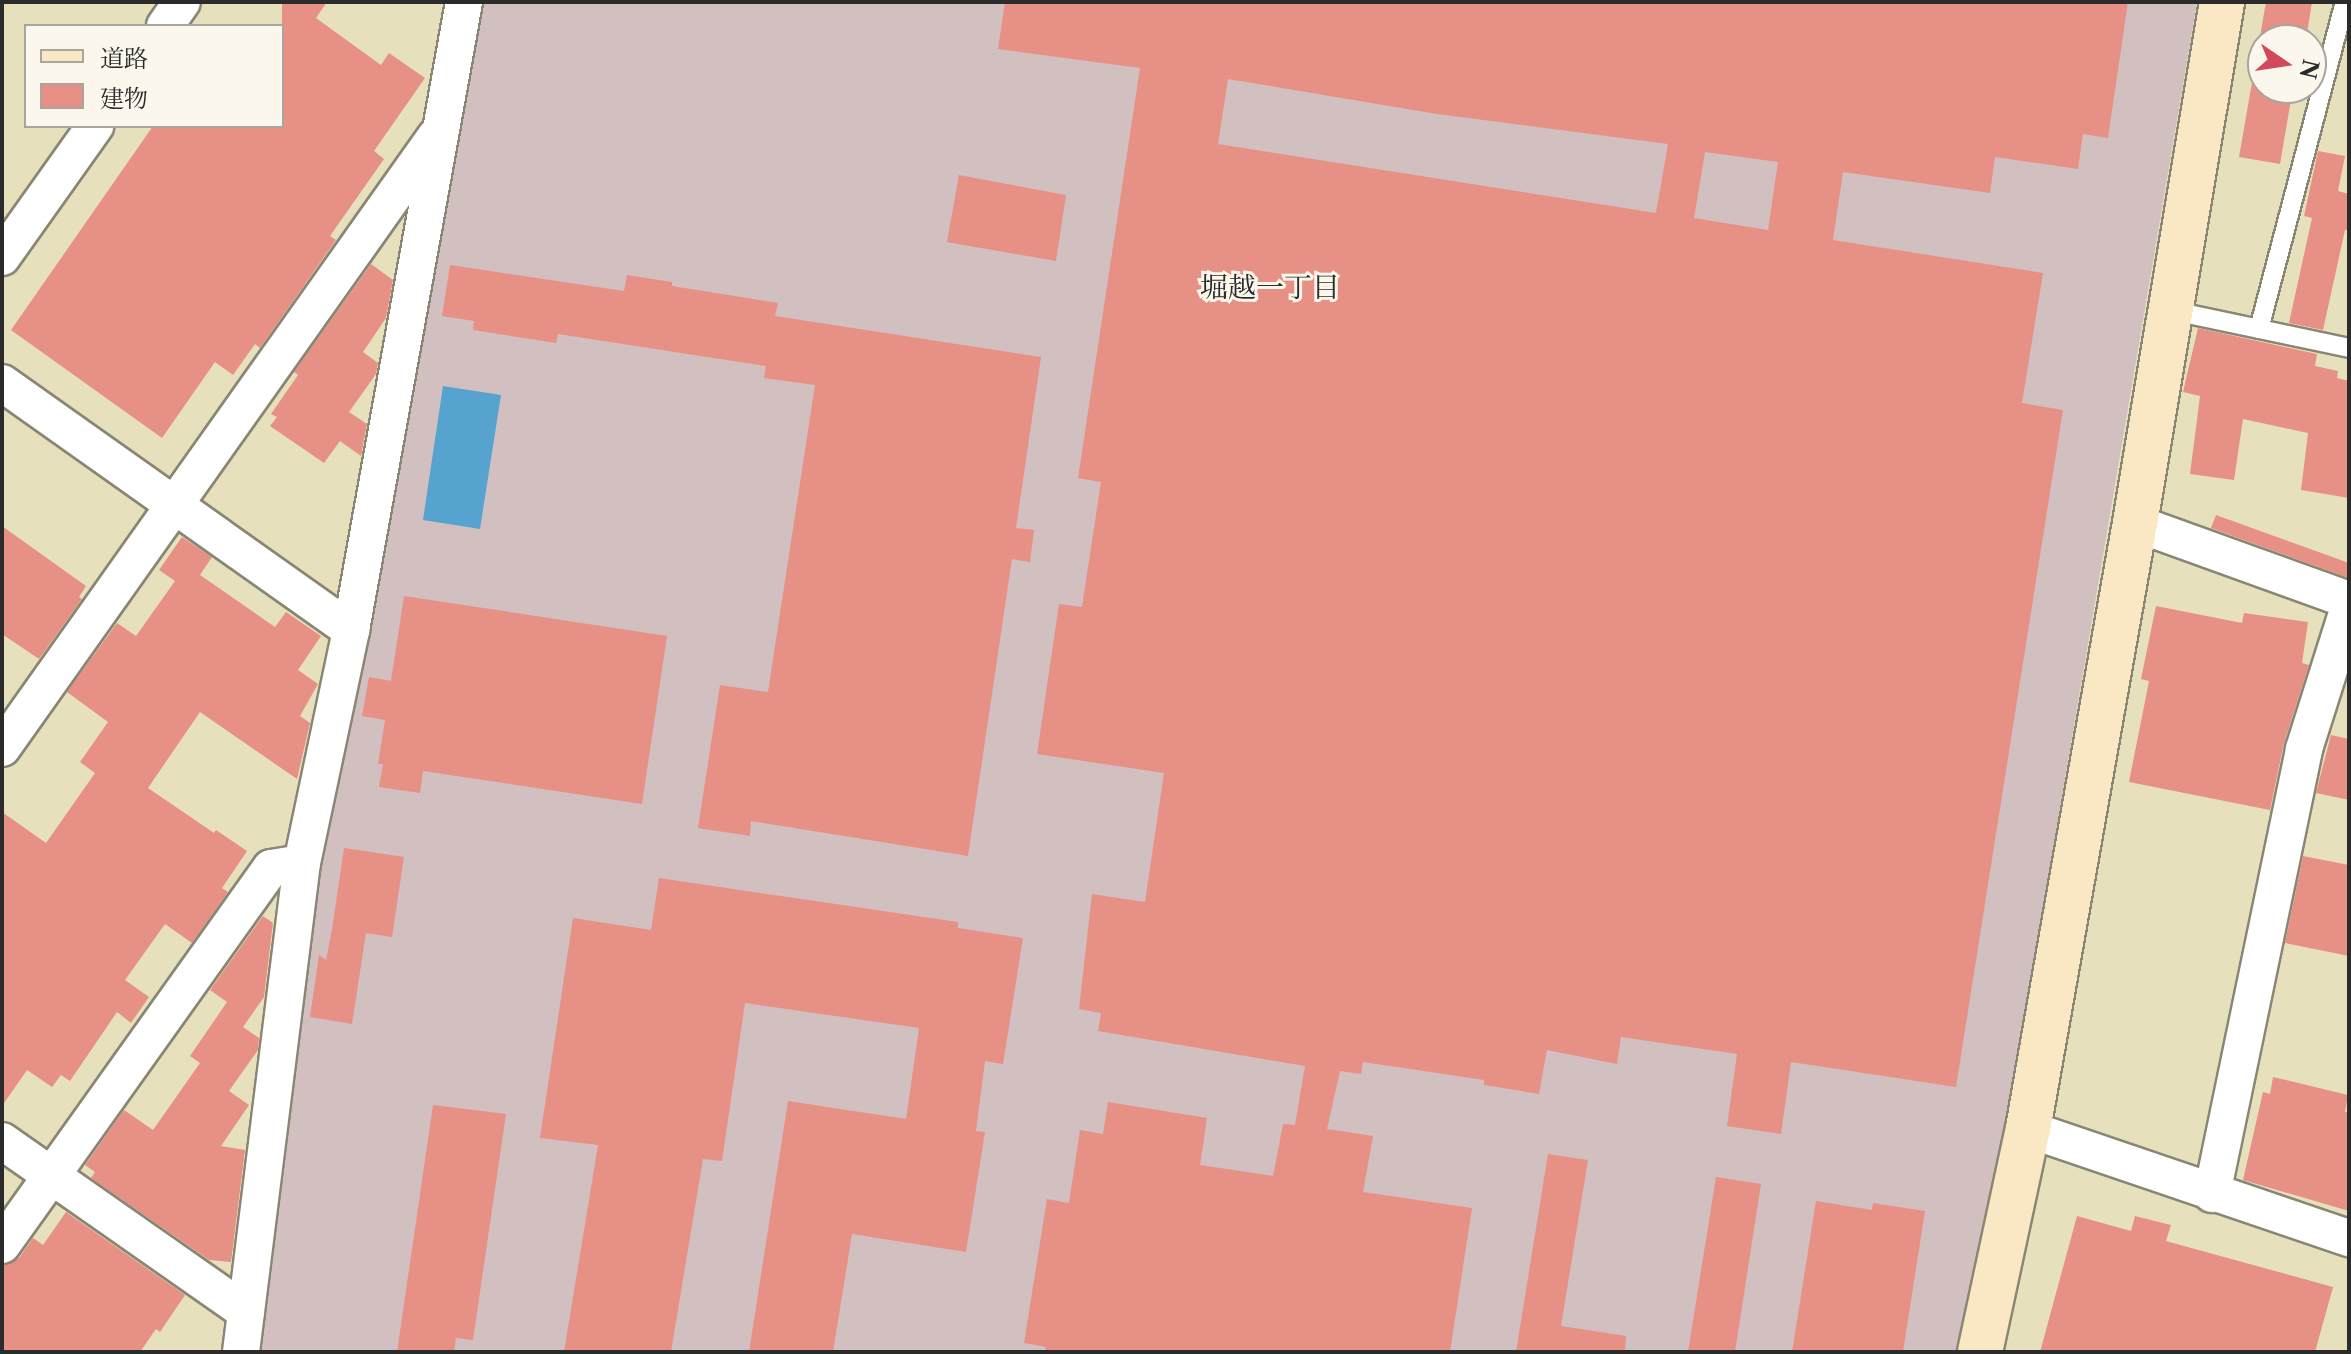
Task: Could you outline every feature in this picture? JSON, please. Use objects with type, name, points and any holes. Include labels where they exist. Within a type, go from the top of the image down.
[{"type":"street","points":[[166,24],[182,2]]},
{"type":"street","points":[[241,1352],[302,863],[351,630],[464,2]]},
{"type":"street","points":[[1980,1352],[2028,1129],[2135,523],[2222,2]]},
{"type":"street","points":[[2,748],[442,127]]},
{"type":"street","points":[[2,257],[94,128]]},
{"type":"street","points":[[2,383],[351,630]]},
{"type":"street","points":[[2135,523],[2349,600]]},
{"type":"street","points":[[2212,1194],[2304,749],[2349,607]]},
{"type":"street","points":[[2,1245],[271,868],[302,863]]},
{"type":"street","points":[[2028,1129],[2349,1238]]},
{"type":"street","points":[[2,1141],[246,1312]]},
{"type":"lane","points":[[2259,329],[2345,2]]},
{"type":"lane","points":[[2169,310],[2349,348]]},
{"type":"shaded area","points":[[484,2],[2197,2],[2007,1120],[1959,1352],[261,1352],[319,878]]},
{"type":"water","points":[[443,386],[501,395],[480,529],[423,520]]},
{"type":"building","points":[[282,2],[327,2],[316,18],[381,65],[389,53],[425,78],[374,151],[384,159],[330,236],[336,240],[260,348],[255,344],[233,375],[215,362],[162,438],[11,330],[152,128],[284,128]]},
{"type":"building","points":[[1005,2],[2128,2],[2108,138],[2083,134],[2078,169],[1995,157],[1990,193],[1843,172],[1833,240],[2043,273],[2022,403],[2063,410],[1956,1087],[1791,1062],[1781,1134],[1727,1126],[1737,1054],[1621,1037],[1617,1064],[1547,1050],[1539,1094],[1484,1085],[1484,1080],[1363,1062],[1361,1074],[1340,1071],[1327,1129],[1373,1136],[1363,1192],[1472,1208],[1450,1352],[1045,1352],[1046,1347],[1024,1343],[1047,1199],[1069,1203],[1080,1130],[1103,1134],[1108,1102],[1207,1118],[1200,1165],[1273,1176],[1283,1124],[1295,1125],[1305,1066],[1098,1031],[1101,1013],[1079,1009],[1092,894],[1145,902],[1164,773],[1037,754],[1059,604],[1082,607],[1101,482],[1078,478],[1140,68],[998,49]],"holes":[[[1228,79],[1437,114],[1668,144],[1656,213],[1218,144]],[[1705,152],[1778,162],[1768,230],[1694,218]]]},
{"type":"building","points":[[2266,2],[2312,2],[2309,24],[2262,24]]},
{"type":"building","points":[[2248,104],[2290,104],[2280,164],[2239,157]]},
{"type":"building","points":[[2318,151],[2345,156],[2338,191],[2349,194],[2349,230],[2345,230],[2323,330],[2289,323],[2312,218],[2304,216]]},
{"type":"building","points":[[959,175],[1066,195],[1056,261],[947,242]]},
{"type":"building","points":[[371,264],[393,280],[386,318],[363,352],[378,363],[376,374],[349,412],[367,424],[361,456],[340,441],[324,463],[270,426],[277,417],[271,414],[298,375],[294,372]]},
{"type":"building","points":[[450,265],[624,291],[627,275],[672,282],[672,286],[778,303],[775,316],[1041,357],[1016,528],[1034,530],[1030,562],[1012,559],[968,856],[751,821],[750,836],[698,828],[720,685],[768,692],[815,385],[764,378],[766,366],[558,334],[556,343],[473,330],[474,321],[442,316]]},
{"type":"building","points":[[2198,328],[2317,354],[2315,366],[2338,371],[2337,378],[2349,381],[2349,498],[2301,490],[2308,433],[2243,419],[2234,480],[2190,474],[2200,396],[2183,392]]},
{"type":"building","points":[[2216,515],[2349,563],[2349,578],[2211,528]]},
{"type":"building","points":[[2,526],[86,586],[79,597],[82,599],[39,659],[2,634]]},
{"type":"building","points":[[182,537],[212,557],[200,575],[275,627],[286,612],[321,636],[298,670],[318,684],[300,716],[310,723],[297,779],[200,712],[148,788],[214,833],[216,830],[247,851],[222,888],[228,892],[192,943],[165,924],[125,980],[149,997],[131,1023],[117,1012],[70,1081],[61,1075],[52,1087],[27,1070],[2,1106],[2,812],[46,843],[95,773],[80,762],[108,722],[67,692],[117,623],[136,636],[175,581],[159,570]]},
{"type":"building","points":[[404,596],[667,636],[642,804],[423,771],[420,793],[379,787],[383,764],[378,764],[385,720],[362,716],[369,677],[391,681]]},
{"type":"building","points":[[2156,606],[2242,623],[2244,613],[2308,622],[2302,663],[2309,665],[2284,743],[2270,810],[2129,782],[2149,681],[2141,679]]},
{"type":"building","points":[[2331,735],[2349,739],[2349,800],[2316,793]]},
{"type":"building","points":[[344,848],[404,857],[392,937],[366,933],[352,1024],[310,1017],[319,955],[326,960]]},
{"type":"building","points":[[2303,856],[2349,865],[2349,956],[2285,943]]},
{"type":"building","points":[[659,878],[958,922],[958,928],[1023,938],[1003,1064],[985,1061],[976,1131],[985,1132],[966,1252],[852,1234],[833,1352],[749,1352],[788,1101],[906,1119],[919,1028],[745,1003],[722,1161],[703,1159],[671,1352],[564,1352],[598,1145],[540,1138],[573,918],[651,930]]},
{"type":"building","points":[[263,916],[273,923],[264,997],[243,1027],[259,1038],[258,1050],[229,1091],[249,1105],[221,1146],[245,1150],[231,1262],[209,1260],[91,1178],[95,1172],[85,1165],[124,1110],[153,1130],[200,1063],[190,1056],[227,1002],[210,990]]},
{"type":"building","points":[[2273,1077],[2348,1095],[2345,1112],[2349,1112],[2349,1211],[2243,1180],[2263,1092],[2270,1094]]},
{"type":"building","points":[[433,1105],[506,1114],[473,1340],[456,1338],[454,1352],[397,1352]]},
{"type":"building","points":[[1548,1154],[1588,1160],[1561,1326],[1626,1336],[1625,1352],[1516,1352]]},
{"type":"building","points":[[1716,1177],[1761,1184],[1735,1352],[1688,1352]]},
{"type":"building","points":[[1816,1201],[1872,1210],[1873,1203],[1925,1211],[1903,1352],[1792,1352]]},
{"type":"building","points":[[66,1212],[185,1295],[160,1332],[156,1329],[140,1352],[2,1352],[2,1266],[19,1258],[33,1238],[43,1245]]},
{"type":"building","points":[[2077,1216],[2131,1231],[2135,1216],[2171,1225],[2166,1241],[2333,1287],[2315,1352],[2040,1352]]},
{"type":"district","name":"堀越一丁目","points":[[1270,287]]}]
